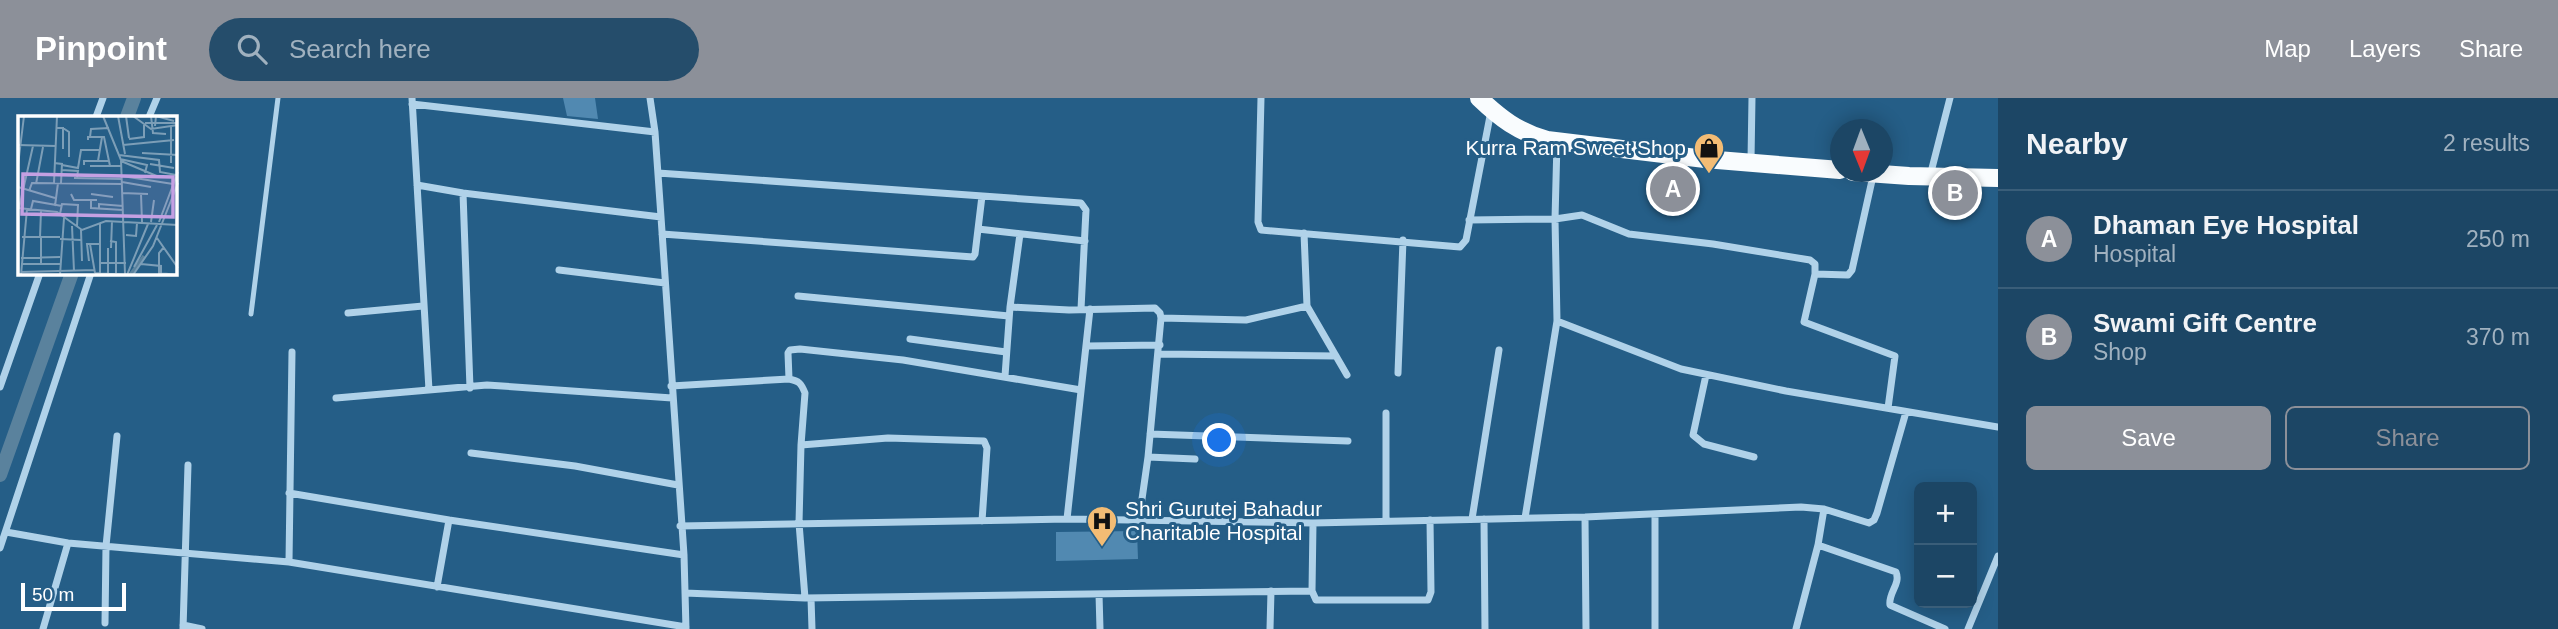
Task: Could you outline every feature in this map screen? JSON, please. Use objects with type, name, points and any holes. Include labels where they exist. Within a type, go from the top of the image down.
[{"type":"highway","points":[[1485,104],[1501,119],[1527,134],[1557,141],[1830,169]]},
{"type":"highway","points":[[1893,174],[1998,177]]},
{"type":"street","points":[[96,116],[103,98]]},
{"type":"street","points":[[149,116],[157,98]]},
{"type":"street","points":[[6,532],[68,543],[289,562],[686,628],[684,555],[655,132],[650,98]]},
{"type":"street","points":[[1261,98],[1258,226],[1266,231],[1403,240],[1460,247],[1466,240],[1485,104]]},
{"type":"street","points":[[1751,163],[1752,98]]},
{"type":"street","points":[[1930,177],[1950,98]]},
{"type":"street","points":[[429,390],[412,101],[655,132]]},
{"type":"street","points":[[1525,518],[1557,321],[1557,141]]},
{"type":"street","points":[[658,173],[1082,203],[1086,210],[1081,309]]},
{"type":"street","points":[[1815,274],[1850,273],[1872,182]]},
{"type":"street","points":[[417,185],[661,217]]},
{"type":"street","points":[[463,193],[470,388]]},
{"type":"street","points":[[662,234],[973,257],[982,196]]},
{"type":"street","points":[[1469,220],[1555,219],[1587,215],[1616,231],[1629,234],[1810,260],[1815,264],[1815,274],[1804,323],[1895,356],[1888,408]]},
{"type":"street","points":[[978,229],[1085,241]]},
{"type":"street","points":[[1304,233],[1307,306],[1347,375]]},
{"type":"street","points":[[1004,376],[1009,311],[1020,234]]},
{"type":"street","points":[[1398,373],[1403,240]]},
{"type":"street","points":[[559,270],[665,283]]},
{"type":"street","points":[[0,387],[3,367],[39,275]]},
{"type":"street","points":[[0,548],[90,275]]},
{"type":"street","points":[[798,296],[1009,311],[1156,308],[1161,318],[1160,345],[1139,520]]},
{"type":"street","points":[[348,313],[423,306]]},
{"type":"street","points":[[1161,318],[1246,320],[1307,306]]},
{"type":"street","points":[[1067,519],[1090,309]]},
{"type":"street","points":[[1557,321],[1646,357],[1706,375],[1998,426]]},
{"type":"street","points":[[910,338],[1006,352]]},
{"type":"street","points":[[1087,346],[1160,345]]},
{"type":"street","points":[[789,379],[788,353],[790,350],[800,349],[903,360],[1081,390]]},
{"type":"street","points":[[1472,519],[1499,351]]},
{"type":"street","points":[[289,562],[292,352]]},
{"type":"street","points":[[1159,354],[1336,356]]},
{"type":"street","points":[[1706,375],[1693,435],[1704,444],[1754,457]]},
{"type":"street","points":[[671,386],[789,379],[798,381],[805,393],[799,523],[812,629]]},
{"type":"street","points":[[336,398],[514,386],[672,398]]},
{"type":"street","points":[[680,526],[1067,519],[1312,523],[1585,517],[1801,507],[1824,509],[1864,522],[1874,520],[1906,412]]},
{"type":"street","points":[[1385,413],[1386,521]]},
{"type":"street","points":[[1150,434],[1348,441]]},
{"type":"street","points":[[105,622],[106,546],[117,436]]},
{"type":"street","points":[[801,445],[888,438],[984,441],[987,448],[982,521]]},
{"type":"street","points":[[471,453],[575,466],[678,485]]},
{"type":"street","points":[[1148,457],[1195,458]]},
{"type":"street","points":[[188,465],[183,627],[202,629]]},
{"type":"street","points":[[289,493],[684,555]]},
{"type":"street","points":[[1796,629],[1818,545],[1824,509]]},
{"type":"street","points":[[1655,514],[1655,629]]},
{"type":"street","points":[[1585,517],[1587,629]]},
{"type":"street","points":[[1484,519],[1485,629]]},
{"type":"street","points":[[437,587],[449,520]]},
{"type":"street","points":[[1312,523],[1312,591],[1316,600],[1428,600],[1431,592],[1430,520]]},
{"type":"street","points":[[43,629],[68,543]]},
{"type":"street","points":[[1818,545],[1896,572],[1897,581],[1889,597],[1889,605],[1945,629]]},
{"type":"street","points":[[1968,629],[1998,556]]},
{"type":"street","points":[[1270,629],[1271,591]]},
{"type":"street","points":[[685,593],[808,598],[1312,591]]},
{"type":"street","points":[[1099,594],[1100,629]]},
{"type":"lane","points":[[251,314],[278,98]]},
{"type":"building","points":[[563,98],[595,98],[598,119],[567,116]]},
{"type":"building","points":[[1667,173],[1686,177],[1681,208],[1661,205]]},
{"type":"building","points":[[1137,531],[1138,559],[1056,561],[1056,532]]},
{"type":"waterway","points":[[127,116],[134,98]]},
{"type":"waterway","points":[[0,475],[71,275]]},
{"type":"place","name":"Kurra Ram Sweet Shop","points":[[1709,175]]},
{"type":"place","name":"Dhaman Eye Hospital","points":[[1673,189]]},
{"type":"place","name":"Swami Gift Centre","points":[[1955,193]]},
{"type":"place","name":"Shri Gurutej Bahadur Charitable Hospital","points":[[1102,548]]}]
